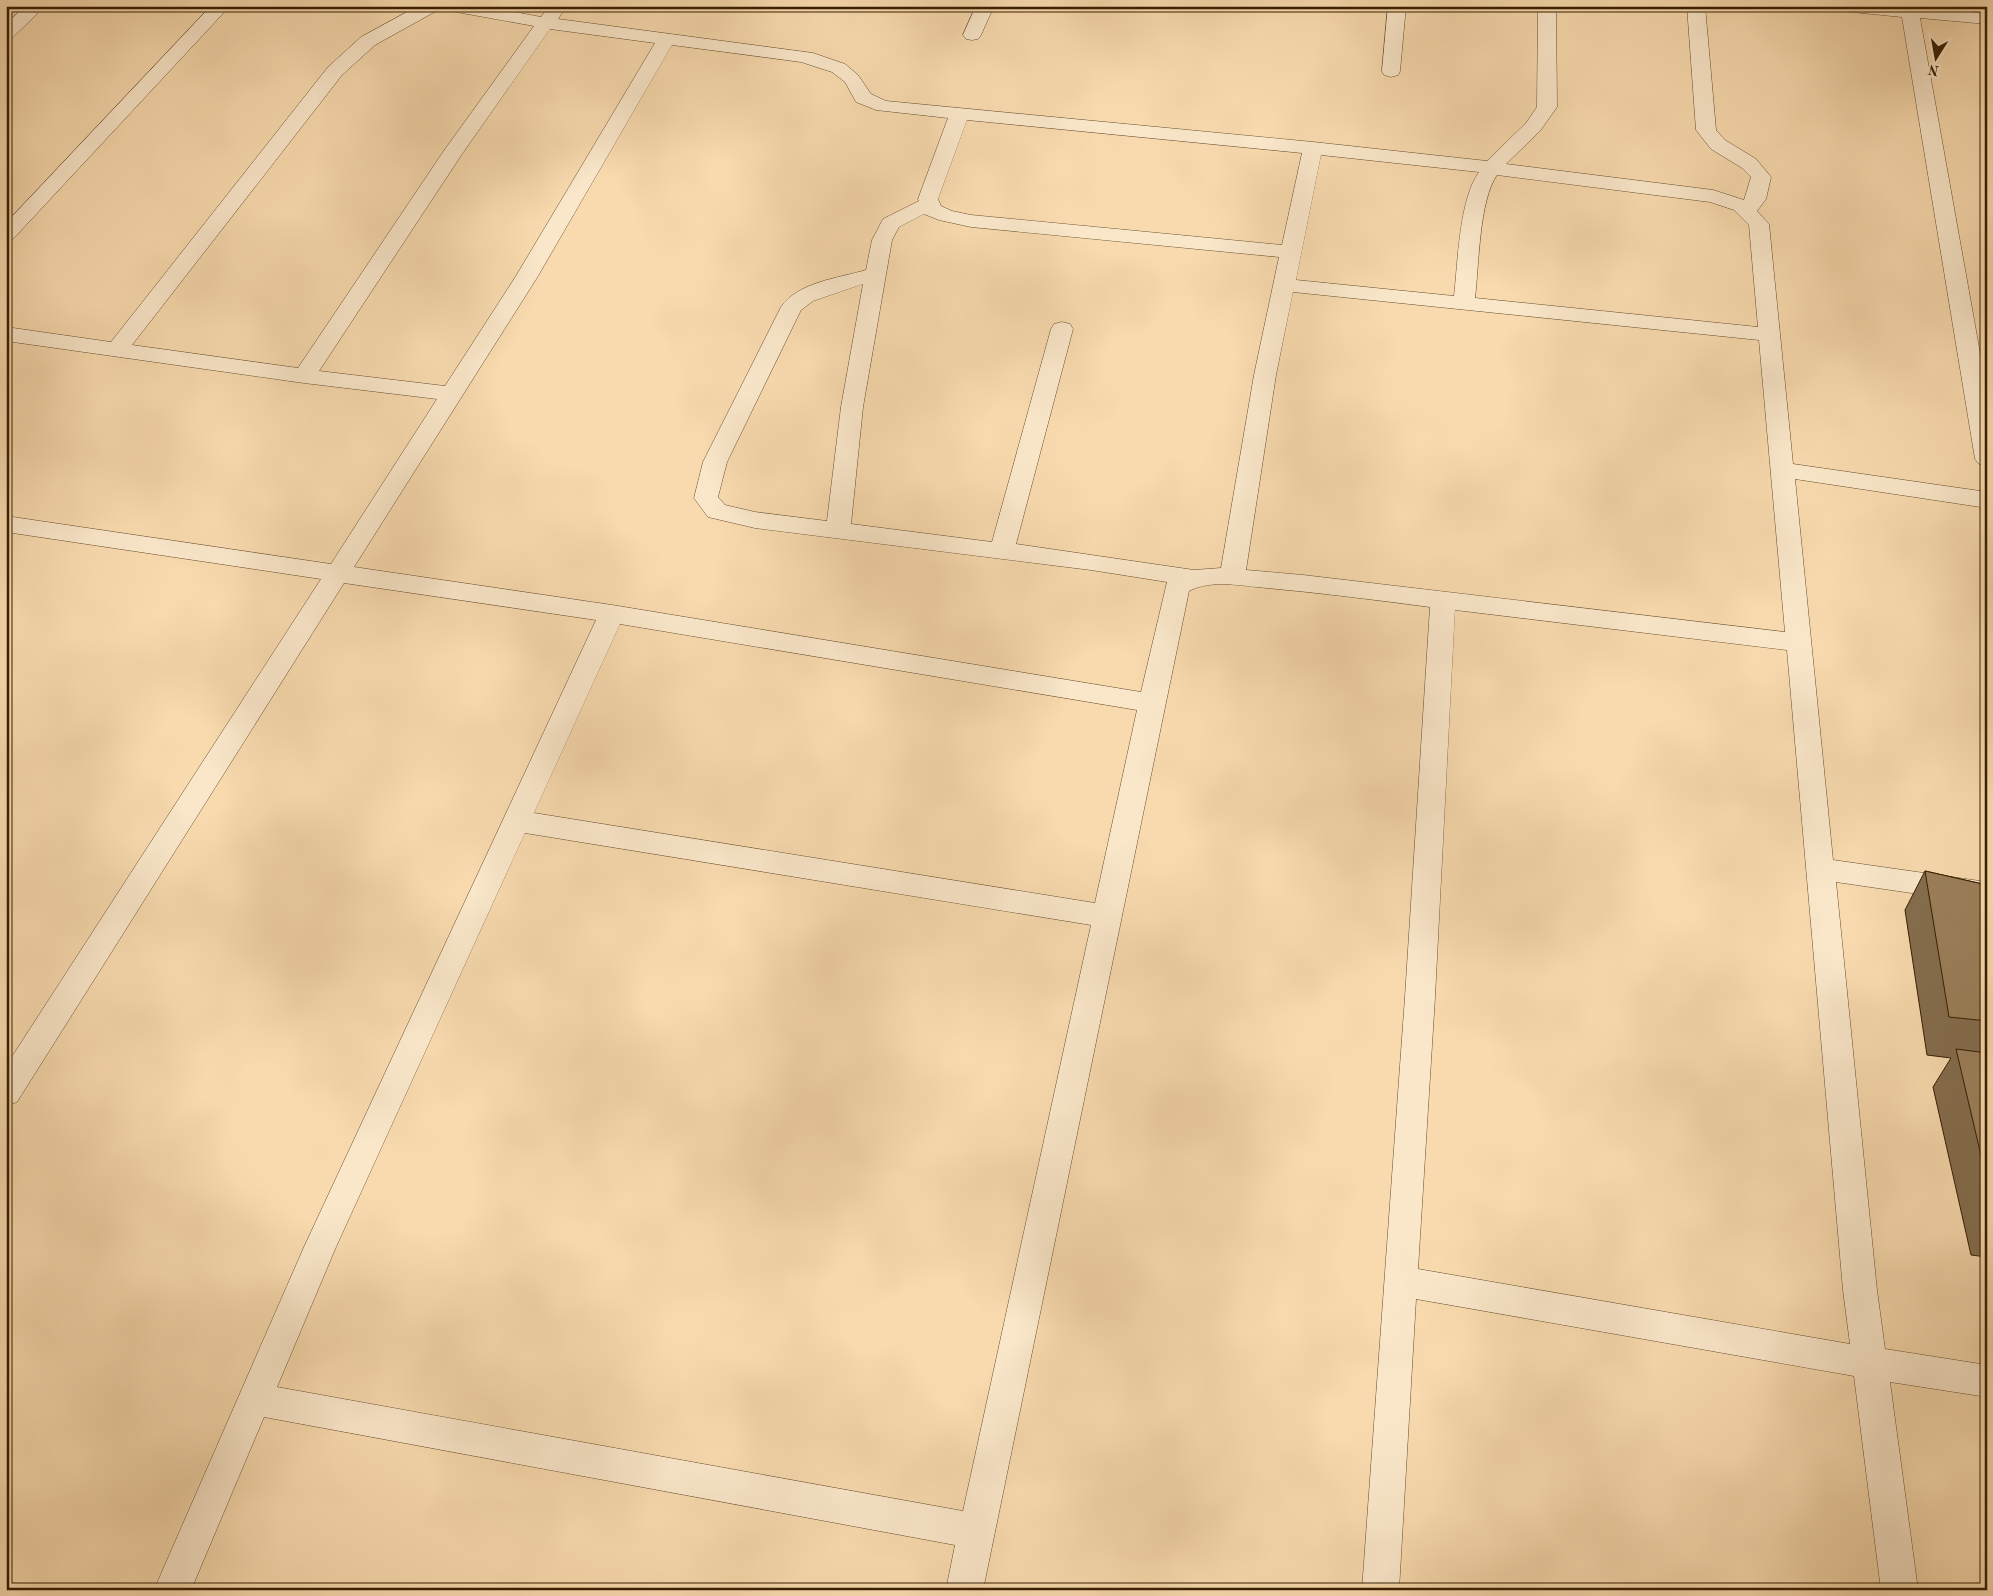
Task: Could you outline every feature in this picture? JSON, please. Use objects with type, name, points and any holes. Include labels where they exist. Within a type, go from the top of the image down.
[{"type":"street","points":[[6,34],[36,6]]},
{"type":"street","points":[[6,235],[221,6]]},
{"type":"street","points":[[117,349],[335,71],[368,41],[432,6]]},
{"type":"street","points":[[451,6],[552,15],[666,39],[801,56],[824,62],[846,71],[856,83],[864,98],[883,106],[1313,148],[1713,196],[1742,206],[1759,224],[1859,1280],[1900,1590]]},
{"type":"street","points":[[972,35],[985,6]]},
{"type":"street","points":[[1391,71],[1397,6]]},
{"type":"street","points":[[1464,304],[1476,208],[1482,180],[1540,120],[1546,107],[1547,6]]},
{"type":"street","points":[[1696,6],[1706,130],[1712,141],[1756,168],[1762,177],[1756,199],[1746,211]]},
{"type":"street","points":[[1842,6],[1910,9],[1987,18]]},
{"type":"street","points":[[1910,9],[1987,459]]},
{"type":"street","points":[[304,376],[453,152],[552,15]]},
{"type":"street","points":[[11,1076],[338,575],[527,276],[666,39]]},
{"type":"street","points":[[960,113],[928,198],[932,210],[946,216],[971,221],[1291,252]]},
{"type":"street","points":[[1232,577],[1265,375],[1313,148]]},
{"type":"street","points":[[838,530],[852,407],[882,240],[890,223],[930,204]]},
{"type":"street","points":[[876,274],[804,296],[792,307],[716,462],[706,498],[717,511],[755,520],[1002,551],[1194,578],[1218,576],[1302,583],[1800,644]]},
{"type":"street","points":[[1284,285],[1770,336]]},
{"type":"street","points":[[1002,551],[1062,329]]},
{"type":"street","points":[[6,334],[304,376],[452,394]]},
{"type":"street","points":[[1783,470],[1987,500]]},
{"type":"street","points":[[6,524],[338,575],[612,614],[1151,703]]},
{"type":"street","points":[[964,1590],[1177,586],[1194,578]]},
{"type":"street","points":[[1380,1590],[1420,997],[1443,600]]},
{"type":"street","points":[[172,1590],[320,1247],[612,614]]},
{"type":"street","points":[[517,820],[1106,916]]},
{"type":"street","points":[[1821,869],[1987,894]]},
{"type":"street","points":[[1401,1281],[1870,1363],[1987,1381]]},
{"type":"street","points":[[254,1399],[976,1532]]},
{"type":"building","points":[[1925,871],[1987,885],[1987,1021],[1949,1017]]},
{"type":"building","points":[[1956,1049],[1987,1053],[1987,1181]]}]
